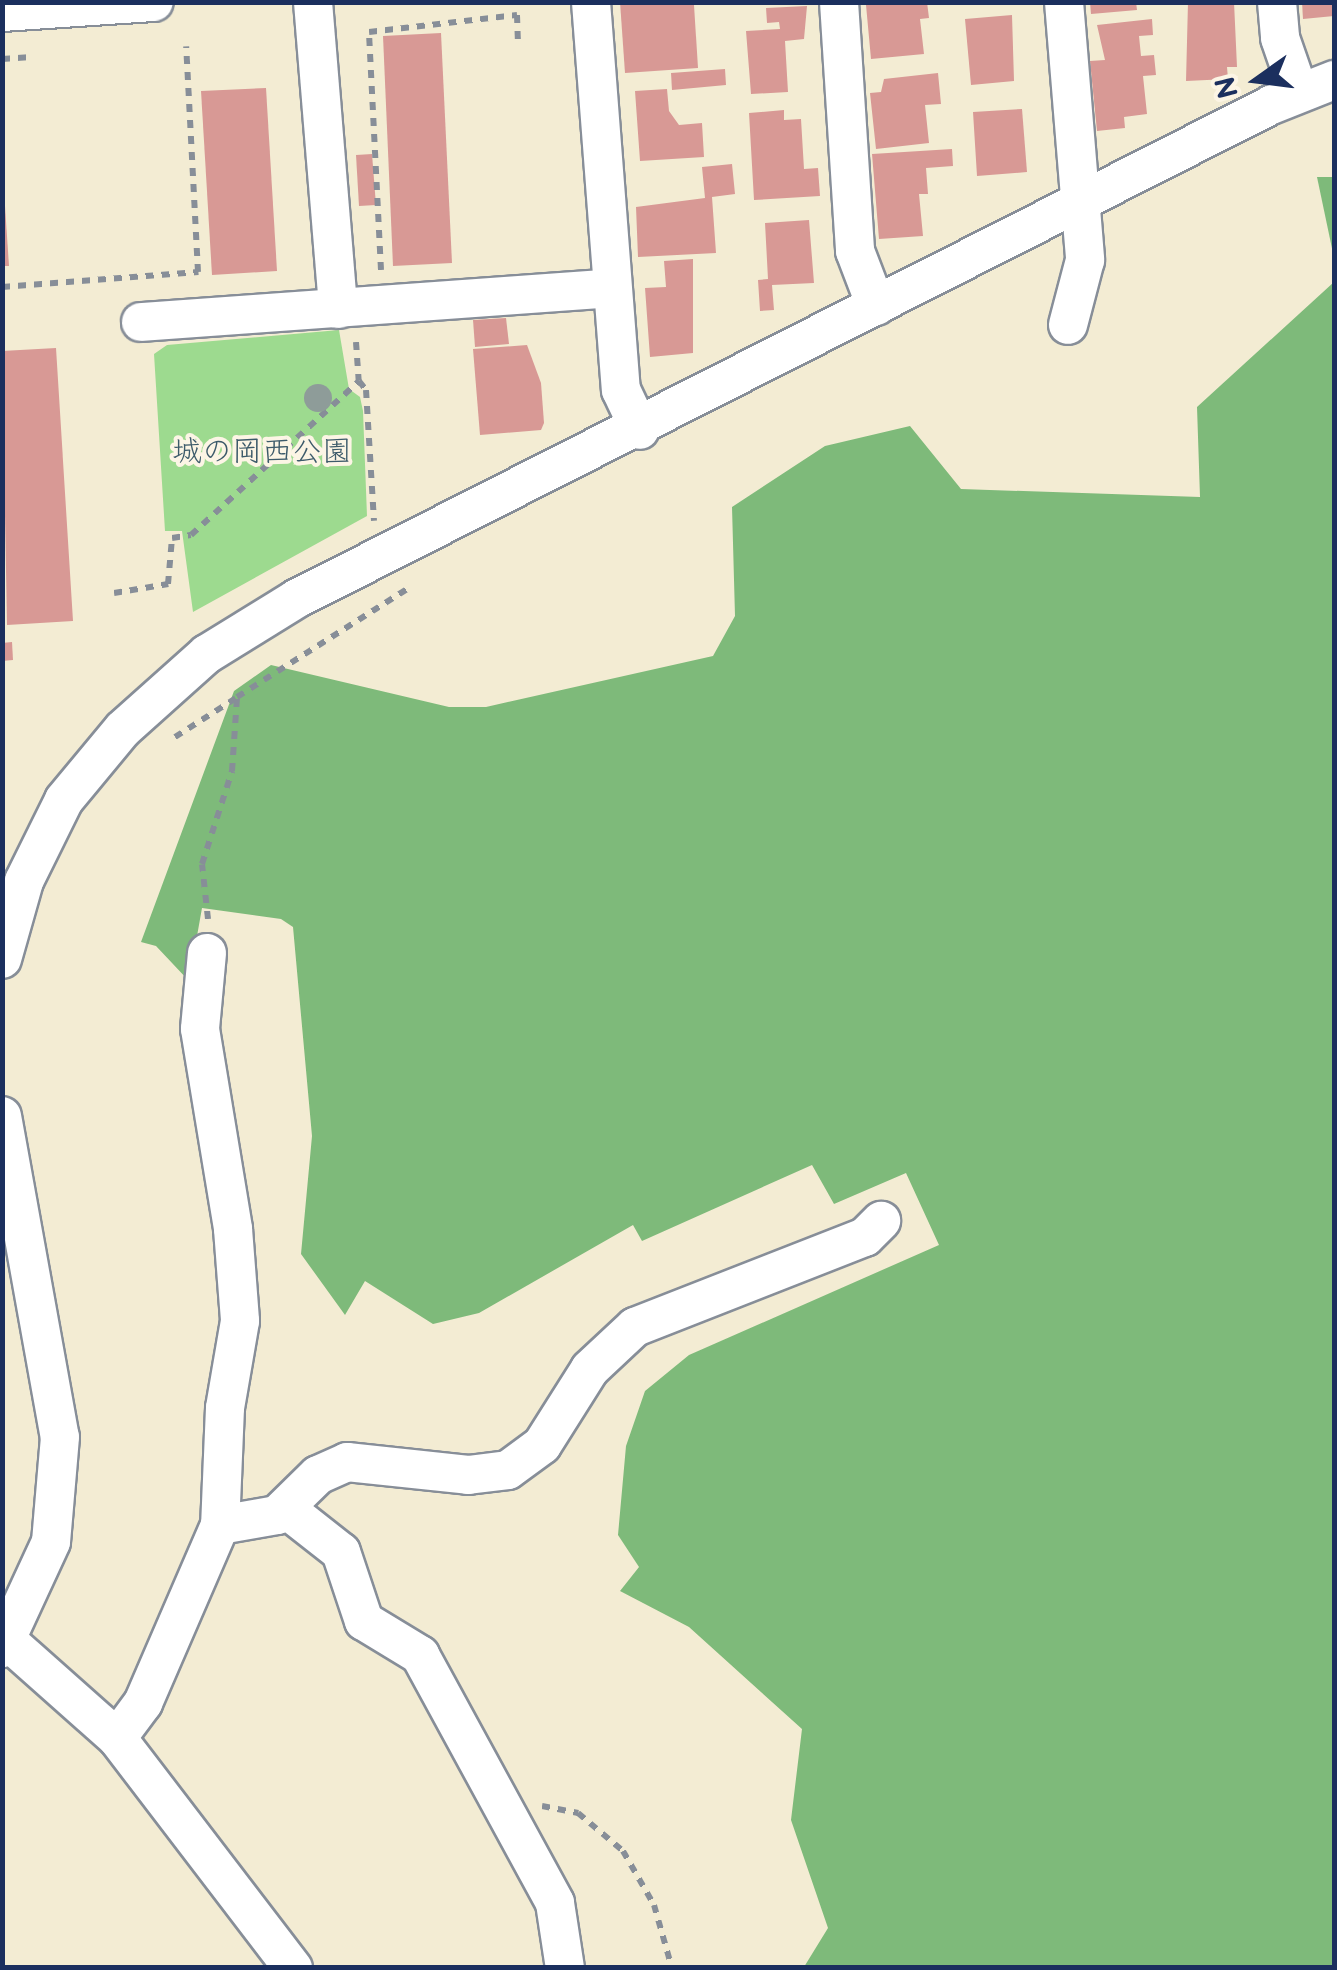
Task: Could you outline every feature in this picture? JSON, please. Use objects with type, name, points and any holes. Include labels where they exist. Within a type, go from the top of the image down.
[{"type":"street","points":[[2,12],[154,2]]},
{"type":"street","points":[[314,2],[346,320]]},
{"type":"street","points":[[591,2],[621,390],[640,430]]},
{"type":"street","points":[[839,2],[856,251],[876,306]]},
{"type":"street","points":[[1064,2],[1084,275],[1068,325]]},
{"type":"street","points":[[1277,2],[1280,38],[1299,93]]},
{"type":"street","points":[[2,959],[24,881],[64,800],[162,690],[296,599],[640,430],[1080,201],[1299,93],[1334,80]]},
{"type":"street","points":[[141,322],[346,320],[385,306],[612,288]]},
{"type":"street","points":[[117,1738],[142,1702],[220,1525],[224,1408],[240,1321],[234,1229],[200,1029],[207,953]]},
{"type":"street","points":[[2,1116],[60,1437],[51,1542],[4,1641],[117,1738],[293,1968]]},
{"type":"street","points":[[220,1525],[259,1522],[285,1508],[318,1475],[348,1462],[468,1475],[517,1466],[542,1445],[590,1368],[634,1328],[865,1237],[881,1221]]},
{"type":"street","points":[[285,1508],[340,1552],[364,1621],[420,1656],[506,1804],[556,1902],[565,1968]]},
{"type":"path","points":[[385,306],[369,32],[517,15],[518,40]]},
{"type":"path","points":[[2,287],[198,272],[186,46]]},
{"type":"path","points":[[2,59],[28,57]]},
{"type":"path","points":[[346,320],[359,381],[366,390],[374,522]]},
{"type":"path","points":[[114,592],[168,584],[172,538],[191,534],[359,381]]},
{"type":"path","points":[[160,746],[424,579]]},
{"type":"path","points":[[207,953],[202,864],[232,772],[237,697]]},
{"type":"path","points":[[506,1804],[578,1813],[623,1852],[654,1905],[672,1968]]},
{"type":"green space","points":[[1317,177],[1334,177],[1334,258]]},
{"type":"green space","points":[[1334,282],[1334,1967],[804,1967],[828,1928],[791,1820],[802,1729],[689,1627],[620,1591],[639,1567],[618,1535],[626,1446],[645,1391],[689,1355],[939,1245],[906,1173],[834,1204],[812,1165],[642,1241],[633,1225],[479,1313],[433,1324],[365,1281],[345,1315],[301,1254],[312,1136],[293,927],[281,919],[202,908],[189,981],[156,946],[141,942],[234,691],[271,665],[449,707],[486,707],[713,656],[735,616],[732,507],[825,446],[910,426],[961,489],[1200,497],[1197,407]]},
{"type":"green space","name":"城の岡西公園","points":[[339,330],[349,389],[360,397],[363,411],[367,516],[193,612],[182,531],[165,531],[154,354],[167,345]]},
{"type":"building","points":[[620,2],[694,5],[698,68],[625,73]]},
{"type":"building","points":[[927,2],[929,18],[920,19],[924,54],[871,59],[866,5]]},
{"type":"building","points":[[1090,2],[1136,2],[1137,10],[1091,14]]},
{"type":"building","points":[[1188,2],[1234,2],[1237,67],[1227,67],[1228,79],[1186,81]]},
{"type":"building","points":[[1302,2],[1334,2],[1334,16],[1303,19]]},
{"type":"building","points":[[807,6],[804,39],[785,41],[788,92],[751,94],[746,31],[780,29],[779,22],[767,23],[766,8]]},
{"type":"building","points":[[1012,15],[1014,81],[971,85],[965,19]]},
{"type":"building","points":[[1152,19],[1153,35],[1139,36],[1141,56],[1154,55],[1156,75],[1143,76],[1147,114],[1124,117],[1125,128],[1097,131],[1090,61],[1105,60],[1097,25]]},
{"type":"building","points":[[441,33],[452,263],[393,266],[383,36]]},
{"type":"building","points":[[725,69],[726,85],[672,90],[671,73]]},
{"type":"building","points":[[938,73],[941,104],[925,105],[929,143],[876,149],[870,93],[881,92],[884,79]]},
{"type":"building","points":[[266,88],[277,271],[212,275],[201,91]]},
{"type":"building","points":[[667,89],[669,111],[679,125],[702,123],[704,157],[640,161],[635,91]]},
{"type":"building","points":[[1022,109],[1027,172],[977,176],[973,112]]},
{"type":"building","points":[[784,110],[784,120],[801,119],[804,169],[818,168],[820,196],[754,200],[749,113]]},
{"type":"building","points":[[952,149],[953,166],[926,168],[928,194],[919,194],[923,236],[879,239],[872,154]]},
{"type":"building","points":[[372,154],[376,205],[359,206],[356,155]]},
{"type":"building","points":[[732,164],[735,194],[712,197],[716,253],[638,257],[636,207],[705,198],[702,167]]},
{"type":"building","points":[[5,206],[9,266],[2,266]]},
{"type":"building","points":[[809,220],[814,283],[772,285],[774,310],[760,311],[758,280],[768,279],[765,223]]},
{"type":"building","points":[[693,259],[693,353],[650,357],[645,288],[666,287],[664,261]]},
{"type":"building","points":[[506,318],[509,344],[475,347],[473,320]]},
{"type":"building","points":[[527,345],[541,383],[541,430],[480,435],[473,349]]},
{"type":"building","points":[[56,348],[73,621],[7,625],[2,351]]},
{"type":"building","points":[[12,642],[13,660],[2,661],[2,643]]}]
